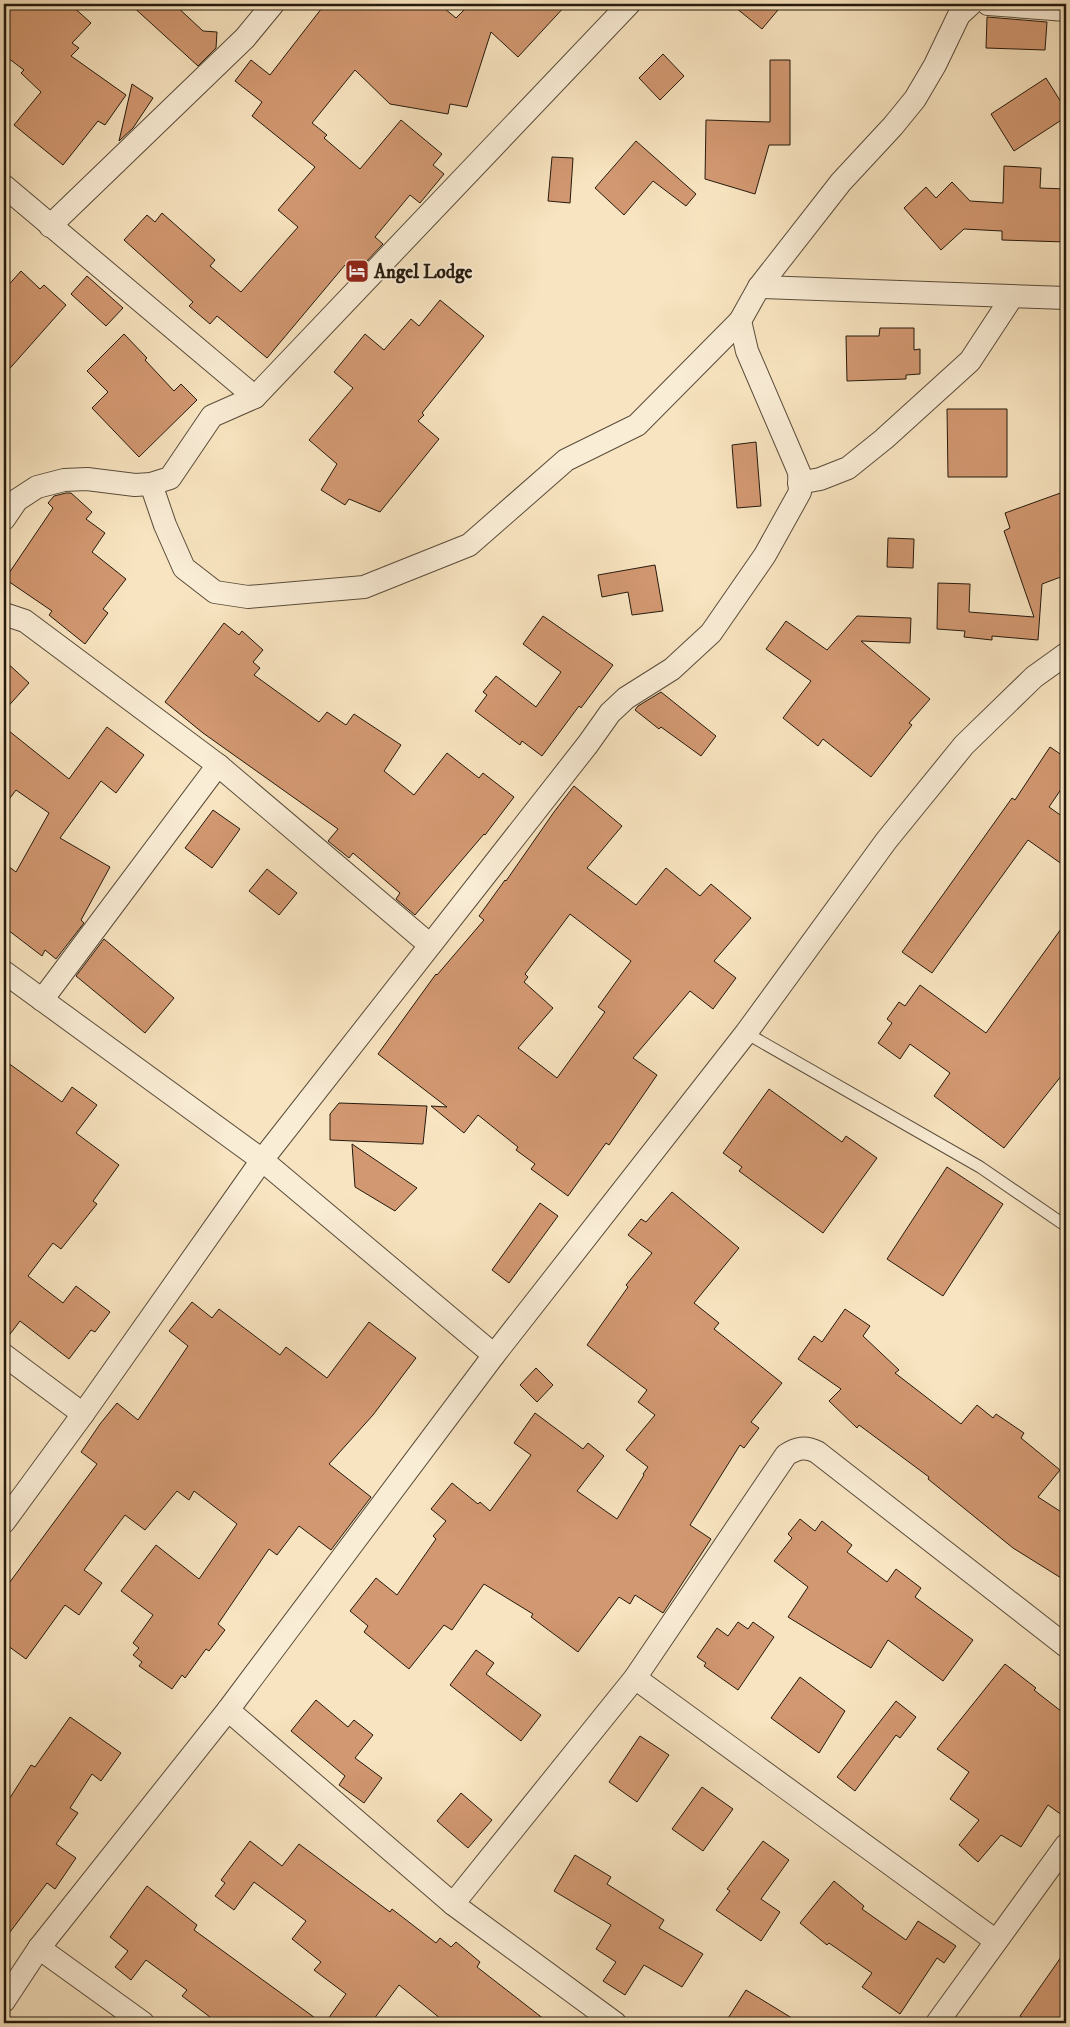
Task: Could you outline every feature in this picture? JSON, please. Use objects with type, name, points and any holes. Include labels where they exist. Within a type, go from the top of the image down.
[{"type":"street","points":[[50,226],[245,38],[273,4]]},
{"type":"street","points":[[4,519],[17,500],[36,487],[64,480],[88,479],[136,485],[151,484],[170,478],[212,416],[255,397],[629,4]]},
{"type":"street","points":[[151,484],[165,525],[184,568],[215,592],[248,597],[364,587],[469,545],[566,460],[637,425],[740,321],[759,286],[841,182],[893,126],[915,99],[935,65],[960,14],[971,4]]},
{"type":"street","points":[[988,4],[1066,10]]},
{"type":"street","points":[[4,186],[255,397]]},
{"type":"street","points":[[759,286],[1066,298]]},
{"type":"street","points":[[799,484],[820,479],[848,468],[884,438],[970,361],[1012,297]]},
{"type":"street","points":[[4,1522],[83,1414],[262,1160],[588,744],[610,713],[626,698],[672,669],[711,633],[765,555],[800,492],[799,472],[748,351],[740,321]]},
{"type":"street","points":[[4,614],[25,621],[218,765],[430,945]]},
{"type":"street","points":[[4,2001],[39,1948],[228,1710],[494,1356],[746,1033],[886,841],[964,745],[1034,677],[1066,654]]},
{"type":"street","points":[[42,1000],[218,765]]},
{"type":"street","points":[[4,972],[262,1160],[494,1356]]},
{"type":"street","points":[[4,1355],[83,1414]]},
{"type":"street","points":[[453,1904],[635,1678],[786,1455],[800,1448],[807,1448],[817,1452],[1066,1646]]},
{"type":"street","points":[[635,1678],[996,1941]]},
{"type":"street","points":[[228,1710],[453,1904],[615,2023]]},
{"type":"street","points":[[937,2023],[1066,1845]]},
{"type":"street","points":[[39,1948],[143,2023]]},
{"type":"lane","points":[[746,1033],[980,1167],[1066,1226]]},
{"type":"building","points":[[9,4],[70,4],[91,23],[72,43],[79,48],[71,56],[126,95],[105,125],[98,121],[63,165],[14,125],[41,92],[21,73],[24,70],[4,55],[4,11]]},
{"type":"building","points":[[130,4],[174,4],[203,31],[217,32],[216,48],[198,66]]},
{"type":"building","points":[[325,4],[439,4],[456,18],[470,4],[567,4],[518,57],[491,32],[467,107],[450,104],[448,114],[390,104],[355,70],[312,123],[327,135],[324,138],[360,169],[401,120],[442,154],[433,165],[444,174],[420,203],[410,195],[375,237],[383,244],[362,266],[355,260],[348,268],[345,265],[267,358],[217,316],[210,324],[189,306],[193,302],[124,240],[147,215],[155,222],[162,213],[215,260],[210,266],[241,292],[298,227],[278,210],[315,167],[252,116],[262,102],[235,81],[251,60],[270,75]]},
{"type":"building","points":[[731,4],[783,4],[762,29]]},
{"type":"building","points":[[987,17],[1047,22],[1045,50],[986,48]]},
{"type":"building","points":[[663,54],[684,76],[660,100],[639,78]]},
{"type":"building","points":[[770,60],[790,60],[790,145],[769,145],[755,194],[705,179],[706,120],[770,122]]},
{"type":"building","points":[[1046,78],[1066,110],[1066,117],[1014,151],[991,114]]},
{"type":"building","points":[[132,84],[153,98],[133,128],[119,141]]},
{"type":"building","points":[[636,141],[696,194],[686,206],[653,181],[624,215],[595,188]]},
{"type":"building","points":[[552,157],[573,158],[570,203],[548,201]]},
{"type":"building","points":[[1004,166],[1041,168],[1040,188],[1066,189],[1066,242],[1002,240],[1002,231],[964,229],[941,250],[904,208],[926,187],[936,198],[952,182],[970,201],[1003,203]]},
{"type":"building","points":[[21,271],[40,289],[44,285],[66,305],[4,375],[4,290]]},
{"type":"building","points":[[87,276],[123,308],[106,326],[71,294]]},
{"type":"building","points":[[440,300],[484,336],[422,413],[424,415],[418,421],[439,439],[380,512],[349,499],[345,505],[321,490],[337,464],[309,440],[353,388],[334,372],[365,334],[384,350],[411,319],[419,326]]},
{"type":"building","points":[[880,328],[914,328],[914,350],[920,349],[920,374],[906,375],[906,379],[847,381],[846,336],[879,336]]},
{"type":"building","points":[[124,334],[174,391],[181,384],[197,400],[139,457],[92,408],[108,392],[87,371]]},
{"type":"building","points":[[947,409],[1007,409],[1007,477],[948,477]]},
{"type":"building","points":[[756,442],[761,506],[737,508],[732,445]]},
{"type":"building","points":[[1066,491],[1066,575],[1042,584],[1038,640],[992,636],[992,640],[964,637],[965,631],[937,629],[938,583],[970,584],[969,612],[1034,617],[1004,531],[1010,528],[1005,513]]},
{"type":"building","points":[[71,493],[92,512],[86,519],[105,533],[92,552],[126,579],[103,609],[108,613],[85,644],[49,615],[52,611],[5,579],[53,508],[48,503],[54,496]]},
{"type":"building","points":[[888,538],[914,539],[913,568],[887,567]]},
{"type":"building","points":[[655,565],[663,611],[632,615],[628,592],[602,597],[598,575]]},
{"type":"building","points":[[543,616],[613,665],[581,708],[579,706],[542,756],[522,741],[520,745],[475,711],[487,695],[483,692],[496,676],[536,707],[561,672],[523,644]]},
{"type":"building","points":[[857,616],[911,618],[910,643],[861,641],[930,699],[909,723],[912,725],[871,777],[823,739],[818,746],[783,718],[811,681],[766,649],[786,621],[827,650]]},
{"type":"building","points":[[224,623],[239,635],[242,631],[263,650],[253,662],[260,668],[254,675],[319,722],[327,712],[346,725],[354,714],[401,745],[384,771],[414,795],[447,753],[479,778],[483,773],[514,797],[485,835],[415,915],[396,899],[400,893],[353,853],[349,858],[328,841],[338,829],[203,733],[165,702]]},
{"type":"building","points":[[4,660],[29,683],[4,711]]},
{"type":"building","points":[[661,692],[716,736],[701,756],[661,727],[659,729],[635,710],[638,706]]},
{"type":"building","points":[[4,727],[69,779],[107,727],[144,755],[116,793],[101,781],[60,838],[110,867],[81,920],[84,923],[56,959],[45,950],[42,956],[4,927],[4,863],[16,872],[49,813],[16,790],[4,806]]},
{"type":"building","points":[[1050,747],[1066,758],[1066,782],[1049,807],[1066,819],[1066,867],[1028,840],[932,973],[902,952],[1012,798],[1015,800]]},
{"type":"building","points":[[574,786],[622,826],[587,868],[636,905],[666,868],[700,896],[711,884],[751,918],[714,961],[736,978],[713,1009],[690,991],[633,1058],[657,1075],[609,1145],[606,1143],[568,1196],[531,1169],[535,1164],[516,1150],[518,1147],[478,1115],[464,1133],[431,1106],[447,1107],[378,1054],[436,974],[484,920],[479,916]],"holes":[[[570,914],[631,961],[598,1007],[605,1012],[557,1078],[518,1048],[553,1008],[524,982],[528,977],[525,974]]]},
{"type":"building","points":[[213,810],[240,829],[212,868],[185,848]]},
{"type":"building","points":[[267,869],[297,893],[279,915],[249,891]]},
{"type":"building","points":[[1066,922],[1066,1070],[1004,1148],[934,1096],[950,1073],[910,1044],[900,1059],[878,1043],[892,1023],[887,1019],[899,1002],[905,1006],[920,985],[986,1033]]},
{"type":"building","points":[[104,939],[174,998],[145,1033],[76,976]]},
{"type":"building","points":[[4,1060],[62,1102],[72,1087],[97,1105],[76,1133],[119,1165],[93,1201],[97,1204],[61,1249],[53,1243],[28,1276],[63,1303],[76,1286],[110,1312],[95,1332],[91,1330],[69,1359],[20,1321],[4,1342]]},
{"type":"building","points":[[769,1089],[842,1142],[846,1136],[877,1158],[823,1233],[739,1171],[742,1167],[723,1153]]},
{"type":"building","points":[[339,1103],[427,1106],[423,1144],[330,1140],[330,1114]]},
{"type":"building","points":[[352,1144],[417,1188],[395,1211],[355,1187]]},
{"type":"building","points":[[947,1167],[1003,1204],[943,1296],[887,1259]]},
{"type":"building","points":[[672,1192],[739,1248],[694,1303],[719,1323],[714,1329],[782,1383],[751,1422],[759,1428],[744,1448],[740,1445],[690,1525],[711,1539],[663,1613],[635,1595],[630,1604],[619,1597],[578,1652],[531,1617],[533,1614],[484,1584],[452,1630],[444,1625],[409,1669],[364,1632],[368,1626],[350,1611],[376,1578],[397,1595],[436,1539],[433,1536],[446,1521],[431,1509],[452,1483],[490,1511],[531,1455],[514,1443],[535,1413],[583,1449],[588,1443],[604,1456],[577,1491],[617,1519],[644,1475],[648,1467],[626,1450],[655,1415],[638,1402],[647,1390],[587,1345],[628,1287],[626,1285],[652,1253],[628,1235],[641,1219],[646,1222]]},
{"type":"building","points":[[540,1203],[558,1216],[509,1283],[492,1270]]},
{"type":"building","points":[[192,1302],[212,1318],[219,1309],[280,1355],[286,1347],[327,1378],[369,1322],[416,1358],[373,1415],[329,1464],[371,1497],[331,1550],[299,1526],[277,1555],[269,1549],[218,1624],[225,1630],[209,1651],[206,1649],[185,1678],[182,1675],[172,1689],[139,1666],[142,1662],[133,1655],[139,1648],[133,1643],[153,1615],[121,1591],[156,1545],[199,1579],[237,1524],[194,1491],[189,1500],[177,1491],[145,1530],[125,1515],[84,1570],[102,1583],[79,1615],[65,1605],[26,1659],[4,1643],[4,1590],[97,1464],[81,1452],[100,1424],[117,1403],[138,1420],[188,1346],[169,1331]]},
{"type":"building","points":[[845,1309],[870,1326],[863,1336],[899,1370],[895,1373],[961,1424],[977,1405],[993,1418],[996,1414],[1024,1433],[1021,1438],[1060,1470],[1038,1497],[1066,1515],[1066,1581],[1013,1548],[928,1479],[929,1477],[859,1425],[857,1428],[829,1401],[841,1389],[798,1359],[814,1336],[822,1342]]},
{"type":"building","points":[[536,1368],[553,1385],[537,1402],[520,1385]]},
{"type":"building","points":[[800,1519],[815,1531],[822,1521],[852,1545],[847,1552],[887,1582],[896,1569],[921,1588],[915,1597],[973,1640],[943,1681],[888,1640],[871,1668],[788,1617],[808,1587],[774,1561],[792,1538],[788,1534]]},
{"type":"building","points":[[738,1622],[748,1629],[753,1622],[774,1637],[738,1690],[704,1666],[706,1663],[697,1657],[717,1628],[728,1636]]},
{"type":"building","points":[[476,1650],[494,1663],[486,1674],[541,1715],[521,1741],[450,1685]]},
{"type":"building","points":[[1005,1664],[1066,1715],[1066,1818],[1048,1805],[1021,1847],[1001,1835],[978,1862],[959,1845],[979,1820],[950,1799],[969,1772],[937,1749]]},
{"type":"building","points":[[800,1677],[845,1711],[819,1753],[771,1718]]},
{"type":"building","points":[[316,1700],[348,1727],[354,1720],[373,1735],[355,1758],[382,1778],[364,1803],[339,1785],[345,1776],[291,1731]]},
{"type":"building","points":[[896,1701],[916,1717],[900,1738],[896,1735],[855,1791],[837,1777]]},
{"type":"building","points":[[70,1717],[121,1753],[101,1781],[92,1774],[70,1808],[78,1813],[56,1844],[76,1858],[55,1889],[47,1883],[4,1940],[4,1807],[31,1765],[35,1767]]},
{"type":"building","points":[[640,1736],[669,1755],[637,1802],[609,1782]]},
{"type":"building","points":[[702,1787],[733,1809],[703,1851],[672,1829]]},
{"type":"building","points":[[461,1793],[492,1820],[468,1848],[437,1821]]},
{"type":"building","points":[[250,1841],[282,1866],[299,1844],[390,1912],[392,1909],[436,1943],[440,1938],[451,1947],[456,1942],[480,1962],[477,1967],[549,2023],[446,2023],[399,1985],[371,2023],[325,2023],[346,1994],[314,1970],[321,1962],[292,1939],[306,1921],[254,1882],[234,1910],[215,1896],[225,1883],[221,1880]]},
{"type":"building","points":[[763,1841],[789,1860],[761,1899],[780,1912],[761,1941],[716,1910],[730,1891],[727,1889]]},
{"type":"building","points":[[575,1855],[611,1877],[607,1884],[664,1920],[659,1928],[703,1954],[682,1987],[644,1965],[625,1995],[603,1981],[616,1962],[596,1949],[611,1925],[554,1891]]},
{"type":"building","points":[[834,1881],[864,1906],[862,1909],[906,1940],[918,1921],[956,1946],[944,1963],[937,1958],[900,2014],[862,1987],[872,1973],[829,1943],[827,1945],[800,1923]]},
{"type":"building","points":[[147,1886],[197,1925],[194,1930],[322,2023],[218,2023],[182,1996],[187,1990],[146,1960],[131,1980],[115,1967],[128,1951],[110,1937]]},
{"type":"building","points":[[1066,1950],[1066,2023],[1032,2023],[1020,2016]]},
{"type":"building","points":[[746,1990],[800,2023],[725,2023]]},
{"type":"place","name":"Angel Lodge","points":[[357,271]]}]
